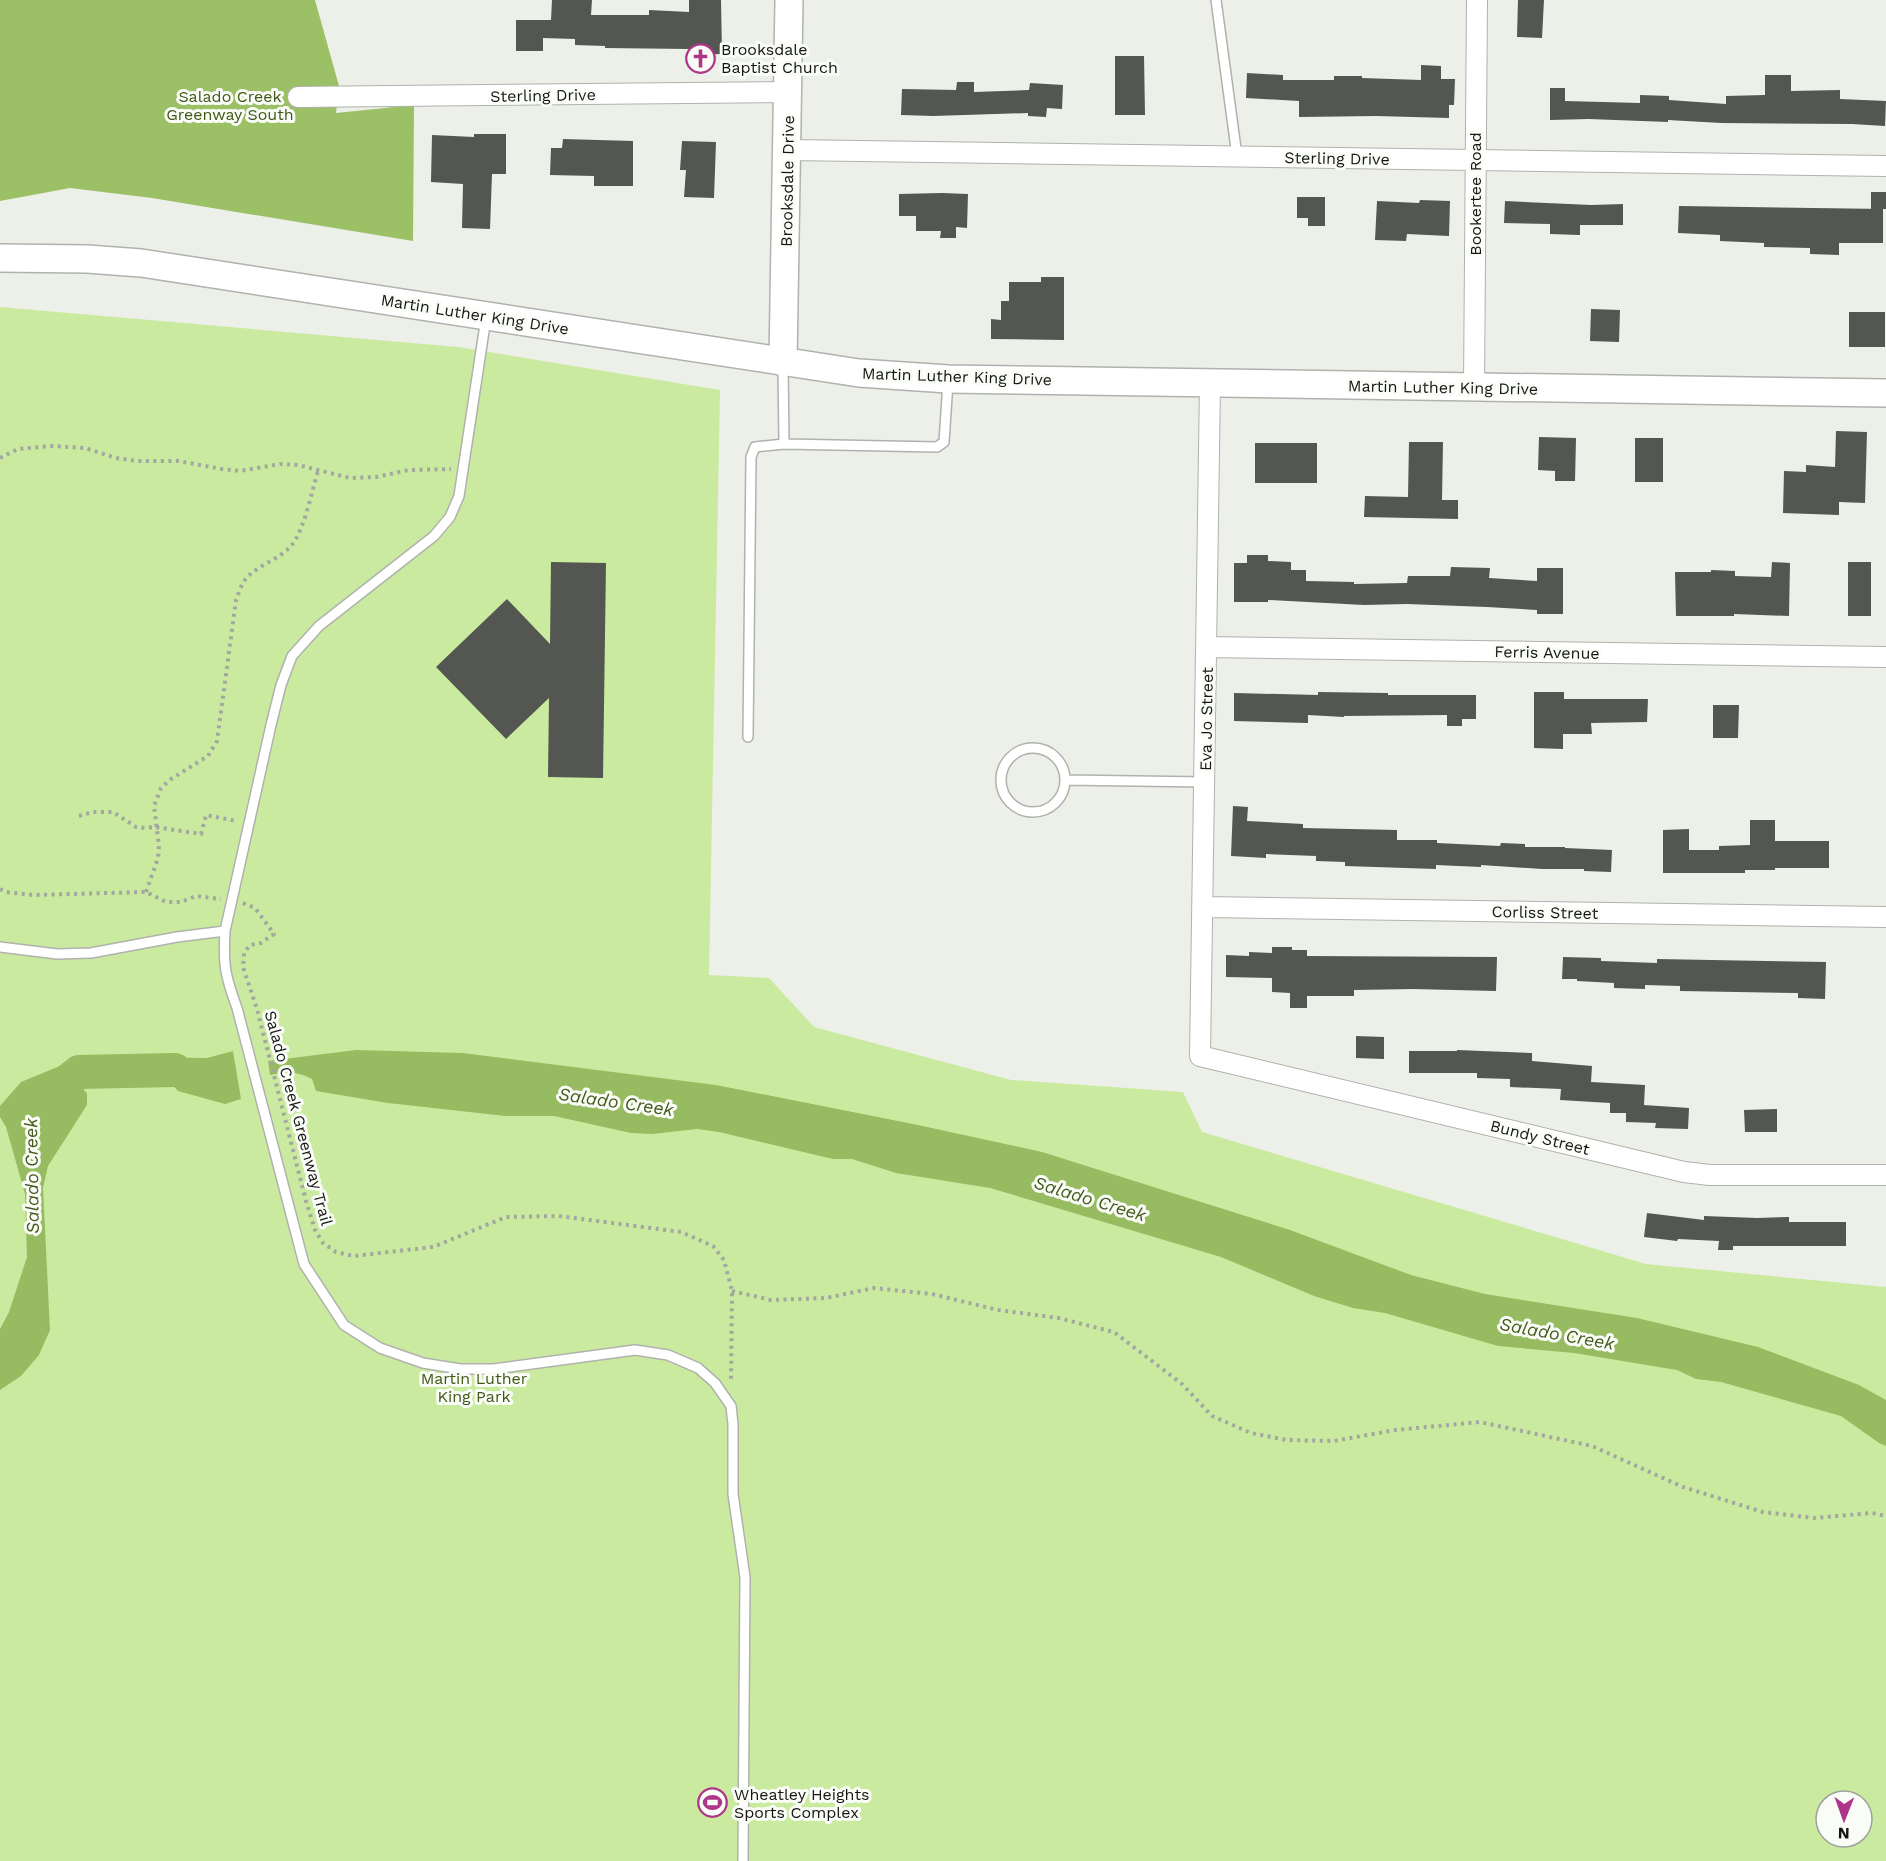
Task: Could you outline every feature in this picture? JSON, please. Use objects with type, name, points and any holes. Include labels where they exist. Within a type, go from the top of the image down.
[{"type":"main road","name":"Brooksdale Drive","points":[[783,362],[789,0]]},
{"type":"main road","name":"Martin Luther King Drive","points":[[0,258],[141,263],[859,373],[948,379],[1886,393]]},
{"type":"street","name":"Bookertee Road","points":[[1474,387],[1477,0]]},
{"type":"street","name":"Sterling Drive","points":[[298,97],[788,92]]},
{"type":"street","name":"Sterling Drive","points":[[788,150],[1886,166]]},
{"type":"street","name":"Eva Jo Street","points":[[1200,1056],[1210,383]]},
{"type":"street","name":"Ferris Avenue","points":[[1207,647],[1886,657]]},
{"type":"street","name":"Corliss Street","points":[[1203,907],[1886,917]]},
{"type":"street","name":"Bundy Street","points":[[1200,1056],[1684,1172],[1710,1175],[1886,1175]]},
{"type":"lane","points":[[1216,0],[1238,156]]},
{"type":"lane","points":[[487,316],[459,496],[450,517],[434,537],[319,626],[292,656],[281,685],[248,824],[225,931],[223,960],[304,1264],[344,1325],[380,1348],[423,1363],[460,1369],[494,1369],[635,1350],[668,1355],[698,1368],[715,1383],[731,1406],[733,1494],[745,1577],[743,1861]]},
{"type":"lane","points":[[783,362],[784,444]]},
{"type":"lane","points":[[748,737],[751,457],[755,447],[784,444],[937,447],[944,442],[948,379]]},
{"type":"lane","points":[[1030,748],[1050,753],[1058,760],[1064,770],[1065,780],[1059,799],[1051,806],[1032,812],[1013,805],[1002,788],[1001,777],[1010,757],[1030,748]]},
{"type":"lane","points":[[1065,780],[1205,782]]},
{"type":"lane","points":[[0,947],[57,954],[91,953],[177,937],[225,931]]},
{"type":"path","points":[[0,458],[18,449],[52,446],[85,448],[116,458],[137,461],[178,460],[222,470],[240,471],[280,465],[298,465],[350,478],[376,477],[409,470],[464,468]]},
{"type":"path","points":[[146,892],[155,872],[158,858],[159,846],[154,806],[161,788],[171,779],[208,756],[217,741],[236,600],[244,581],[282,555],[293,543],[301,527],[318,471]]},
{"type":"path","points":[[79,816],[93,812],[113,812],[136,826],[145,828],[155,826],[201,834],[206,815],[248,824]]},
{"type":"path","points":[[0,889],[6,892],[33,895],[146,892],[166,902],[181,902],[196,896],[219,898]]},
{"type":"path","name":"Salado Creek Greenway Trail","points":[[241,903],[255,908],[274,934],[261,943],[250,945],[244,953],[243,967],[257,1010],[306,1201],[315,1230],[323,1244],[336,1252],[353,1256],[433,1247],[506,1217],[559,1216],[681,1232],[713,1246],[724,1260],[732,1291],[731,1406]]},
{"type":"path","points":[[732,1291],[771,1300],[826,1298],[874,1288],[932,1294],[998,1310],[1058,1318],[1114,1332],[1182,1384],[1212,1416],[1251,1433],[1287,1440],[1334,1441],[1395,1430],[1480,1422],[1592,1446],[1683,1487],[1762,1512],[1814,1518],[1872,1514],[1886,1516]]},
{"type":"green space","name":"Salado Creek Greenway South","points":[[0,0],[315,0],[339,86],[336,113],[414,105],[413,241],[152,198],[70,188],[0,201]]},
{"type":"green space","name":"Martin Luther King Park","points":[[0,307],[458,347],[720,390],[709,975],[769,978],[814,1027],[1011,1080],[1183,1092],[1202,1132],[1646,1264],[1886,1287],[1886,1861],[0,1861]]},
{"type":"water","points":[[356,1050],[463,1053],[716,1085],[1042,1152],[1290,1230],[1411,1275],[1485,1294],[1637,1318],[1758,1347],[1859,1385],[1886,1400],[1886,1446],[1841,1416],[1721,1382],[1696,1379],[1677,1370],[1574,1353],[1498,1346],[1385,1313],[1353,1308],[1314,1296],[1221,1257],[990,1188],[896,1173],[852,1159],[833,1159],[719,1132],[697,1129],[652,1134],[631,1133],[554,1116],[505,1116],[388,1103],[316,1091],[312,1079],[296,1073],[270,1075],[268,1061]]},
{"type":"water","points":[[233,1051],[241,1099],[225,1104],[178,1091],[164,1076],[110,1068],[94,1069],[76,1079],[75,1083],[87,1093],[87,1105],[48,1166],[43,1188],[50,1330],[39,1355],[21,1376],[0,1390],[0,1329],[9,1312],[27,1257],[25,1194],[6,1127],[0,1117],[0,1106],[21,1082],[72,1061],[114,1057],[207,1058]]},
{"type":"building","points":[[552,0],[592,0],[591,15],[649,15],[649,10],[689,12],[689,0],[721,0],[722,54],[690,55],[690,49],[605,48],[605,46],[575,45],[575,39],[543,38],[543,51],[516,51],[516,20],[551,20]]},
{"type":"building","points":[[1518,0],[1544,0],[1542,38],[1517,37]]},
{"type":"building","points":[[1115,56],[1144,56],[1145,115],[1115,115]]},
{"type":"building","points":[[1421,65],[1441,66],[1441,79],[1455,79],[1454,105],[1449,105],[1449,118],[1299,117],[1299,101],[1246,98],[1247,73],[1283,75],[1283,80],[1334,80],[1334,76],[1362,76],[1362,78],[1421,80]]},
{"type":"building","points":[[1765,75],[1791,75],[1791,91],[1840,90],[1840,99],[1886,101],[1885,126],[1668,120],[1668,122],[1550,120],[1550,88],[1565,88],[1565,101],[1640,103],[1640,95],[1669,96],[1669,100],[1726,104],[1726,96],[1765,95]]},
{"type":"building","points":[[957,82],[974,82],[974,92],[1029,90],[1030,83],[1063,85],[1062,109],[1047,108],[1046,117],[1028,116],[1028,113],[901,115],[902,89],[956,90]]},
{"type":"building","points":[[474,134],[506,134],[506,174],[492,174],[490,229],[462,228],[463,184],[431,182],[432,135],[474,137]]},
{"type":"building","points":[[563,139],[633,141],[633,186],[594,186],[594,176],[550,175],[551,148],[562,148]]},
{"type":"building","points":[[682,141],[716,142],[714,198],[684,197],[686,170],[680,170]]},
{"type":"building","points":[[1871,192],[1886,192],[1886,209],[1871,209]]},
{"type":"building","points":[[899,194],[968,194],[967,228],[956,227],[956,238],[940,238],[941,231],[916,231],[916,216],[899,216]]},
{"type":"building","points":[[1297,197],[1325,197],[1325,226],[1308,226],[1308,218],[1297,218]]},
{"type":"building","points":[[1420,200],[1450,201],[1449,236],[1407,234],[1406,241],[1375,240],[1377,201],[1419,203]]},
{"type":"building","points":[[1505,201],[1591,205],[1623,204],[1623,225],[1580,225],[1580,235],[1550,234],[1550,224],[1504,223]]},
{"type":"building","points":[[1679,206],[1883,209],[1883,243],[1839,243],[1839,255],[1810,254],[1810,248],[1764,247],[1764,243],[1720,241],[1720,235],[1678,233]]},
{"type":"building","points":[[1041,277],[1064,277],[1064,340],[991,339],[991,319],[1001,320],[1001,301],[1009,301],[1009,282],[1041,282]]},
{"type":"building","points":[[1591,309],[1620,310],[1619,342],[1590,341]]},
{"type":"building","points":[[1849,312],[1885,312],[1885,347],[1849,347]]},
{"type":"building","points":[[1836,431],[1867,432],[1865,503],[1839,502],[1839,515],[1783,513],[1784,471],[1806,472],[1806,465],[1835,467]]},
{"type":"building","points":[[1539,437],[1576,438],[1575,481],[1555,481],[1555,471],[1538,470]]},
{"type":"building","points":[[1635,438],[1663,438],[1663,482],[1635,482]]},
{"type":"building","points":[[1409,442],[1443,442],[1442,500],[1458,500],[1458,519],[1364,517],[1365,496],[1408,497]]},
{"type":"building","points":[[1255,443],[1317,443],[1317,483],[1255,483]]},
{"type":"building","points":[[1247,555],[1268,555],[1268,561],[1291,562],[1291,570],[1306,570],[1306,581],[1354,582],[1354,584],[1407,583],[1408,576],[1450,576],[1451,567],[1490,568],[1489,578],[1537,581],[1537,568],[1563,568],[1563,614],[1537,614],[1537,610],[1407,604],[1364,605],[1268,600],[1268,602],[1234,602],[1234,563],[1247,563]]},
{"type":"building","points":[[551,562],[606,563],[603,778],[548,777],[549,698],[506,739],[436,667],[507,599],[550,644]]},
{"type":"building","points":[[1772,562],[1790,563],[1789,616],[1734,614],[1734,616],[1676,616],[1675,572],[1735,571],[1735,576],[1771,577]]},
{"type":"building","points":[[1848,562],[1871,562],[1871,616],[1848,616]]},
{"type":"building","points":[[1318,692],[1476,695],[1476,719],[1462,719],[1462,726],[1447,726],[1447,715],[1344,717],[1308,715],[1308,723],[1234,721],[1234,693],[1318,695]]},
{"type":"building","points":[[1534,692],[1564,692],[1564,699],[1648,699],[1647,722],[1591,723],[1592,734],[1563,734],[1563,749],[1534,748]]},
{"type":"building","points":[[1713,705],[1739,705],[1738,738],[1713,738]]},
{"type":"building","points":[[1233,806],[1248,807],[1247,821],[1303,824],[1303,828],[1397,830],[1397,840],[1437,840],[1437,843],[1500,846],[1501,843],[1525,844],[1525,847],[1612,850],[1611,872],[1481,865],[1481,867],[1436,865],[1436,869],[1345,866],[1345,862],[1316,861],[1316,856],[1266,854],[1266,858],[1231,856]]},
{"type":"building","points":[[1750,820],[1775,820],[1775,841],[1829,841],[1829,868],[1775,868],[1775,870],[1745,870],[1745,873],[1663,873],[1663,830],[1689,829],[1689,850],[1719,850],[1719,846],[1750,845]]},
{"type":"building","points":[[1272,947],[1307,950],[1307,956],[1497,957],[1496,991],[1354,990],[1354,996],[1307,996],[1307,1008],[1290,1008],[1290,993],[1272,992],[1272,978],[1226,977],[1226,955],[1249,956],[1249,952],[1272,953]]},
{"type":"building","points":[[1563,957],[1657,963],[1657,959],[1826,962],[1825,999],[1798,998],[1798,993],[1680,991],[1680,986],[1645,985],[1645,989],[1614,988],[1614,983],[1562,979]]},
{"type":"building","points":[[1356,1036],[1384,1037],[1384,1059],[1356,1058]]},
{"type":"building","points":[[1409,1051],[1532,1053],[1532,1061],[1592,1066],[1591,1082],[1645,1085],[1644,1105],[1689,1108],[1688,1129],[1655,1128],[1656,1123],[1626,1122],[1626,1113],[1610,1113],[1610,1103],[1560,1100],[1561,1089],[1510,1087],[1510,1079],[1477,1078],[1477,1073],[1409,1073]]},
{"type":"building","points":[[1777,1109],[1777,1132],[1745,1132],[1744,1110]]},
{"type":"building","points":[[1647,1213],[1704,1220],[1704,1216],[1789,1217],[1789,1222],[1846,1222],[1846,1246],[1733,1246],[1733,1250],[1718,1250],[1719,1241],[1678,1239],[1677,1241],[1644,1237]]},
{"type":"waterway","name":"Salado Creek","points":[[50,1095],[79,1072],[175,1070]]},
{"type":"place","name":"Brooksdale Baptist Church","points":[[700,58]]},
{"type":"place","name":"Wheatley Heights Sports Complex","points":[[713,1803]]}]
